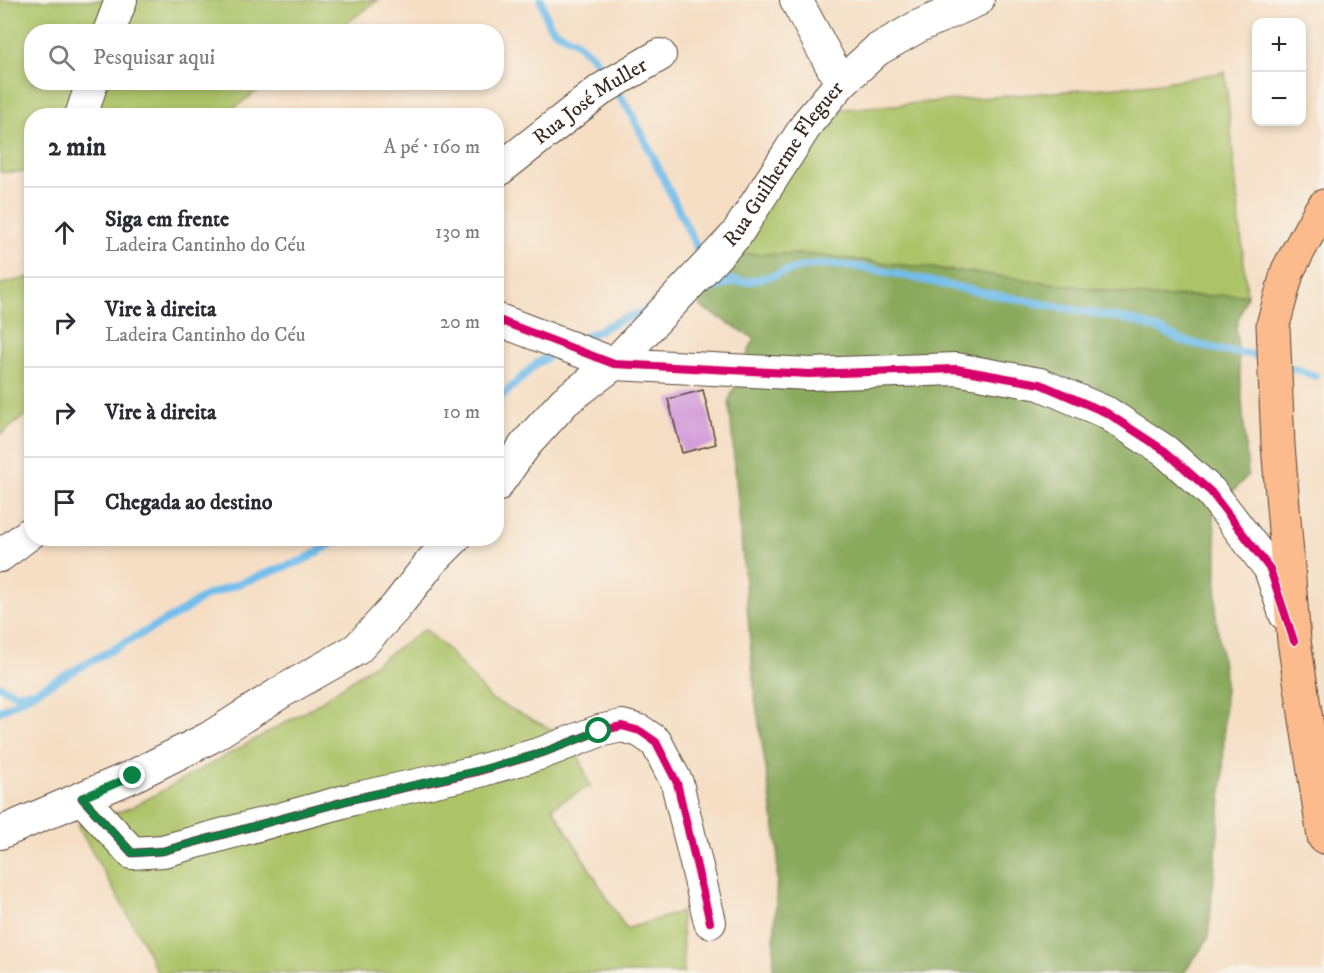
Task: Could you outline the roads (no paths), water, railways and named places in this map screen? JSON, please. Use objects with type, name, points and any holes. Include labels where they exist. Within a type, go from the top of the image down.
[{"type":"main road","points":[[1324,206],[1288,270],[1272,325],[1278,445],[1294,641],[1324,837]]},
{"type":"street","points":[[112,24],[121,0]]},
{"type":"street","points":[[796,0],[841,83]]},
{"type":"street","name":"Rua Guilherme Fleguer","points":[[504,475],[526,444],[565,401],[614,364],[736,235],[809,120],[841,83],[877,50],[919,26],[978,0]]},
{"type":"street","name":"Rua José Muller","points":[[504,166],[602,89],[660,55]]},
{"type":"street","points":[[84,108],[89,90]]},
{"type":"street","points":[[504,322],[614,364],[809,374],[956,369],[1040,384],[1107,413],[1165,451],[1211,492],[1270,569],[1294,641]]},
{"type":"street","points":[[0,556],[24,538]]},
{"type":"street","points":[[0,833],[133,776],[208,738],[283,691],[357,649],[447,546]]},
{"type":"street","points":[[82,798],[132,853],[163,851],[353,799],[477,771],[542,753],[599,731],[622,726],[640,731],[656,742],[677,783],[710,922]]},
{"type":"waterway","points":[[541,0],[548,23],[555,31],[575,41],[594,58],[607,78]]},
{"type":"waterway","points":[[616,90],[633,116],[702,258]]},
{"type":"waterway","points":[[712,269],[723,277],[736,281],[749,281],[816,265],[864,268],[1135,321],[1180,340],[1267,359]]},
{"type":"waterway","points":[[696,294],[732,282]]},
{"type":"waterway","points":[[577,341],[615,322],[648,310]]},
{"type":"waterway","points":[[504,394],[536,364],[556,352]]},
{"type":"waterway","points":[[1284,365],[1315,376]]},
{"type":"waterway","points":[[0,711],[183,611],[205,596],[304,560],[328,546]]},
{"type":"waterway","points":[[0,686],[16,694],[30,692]]}]
